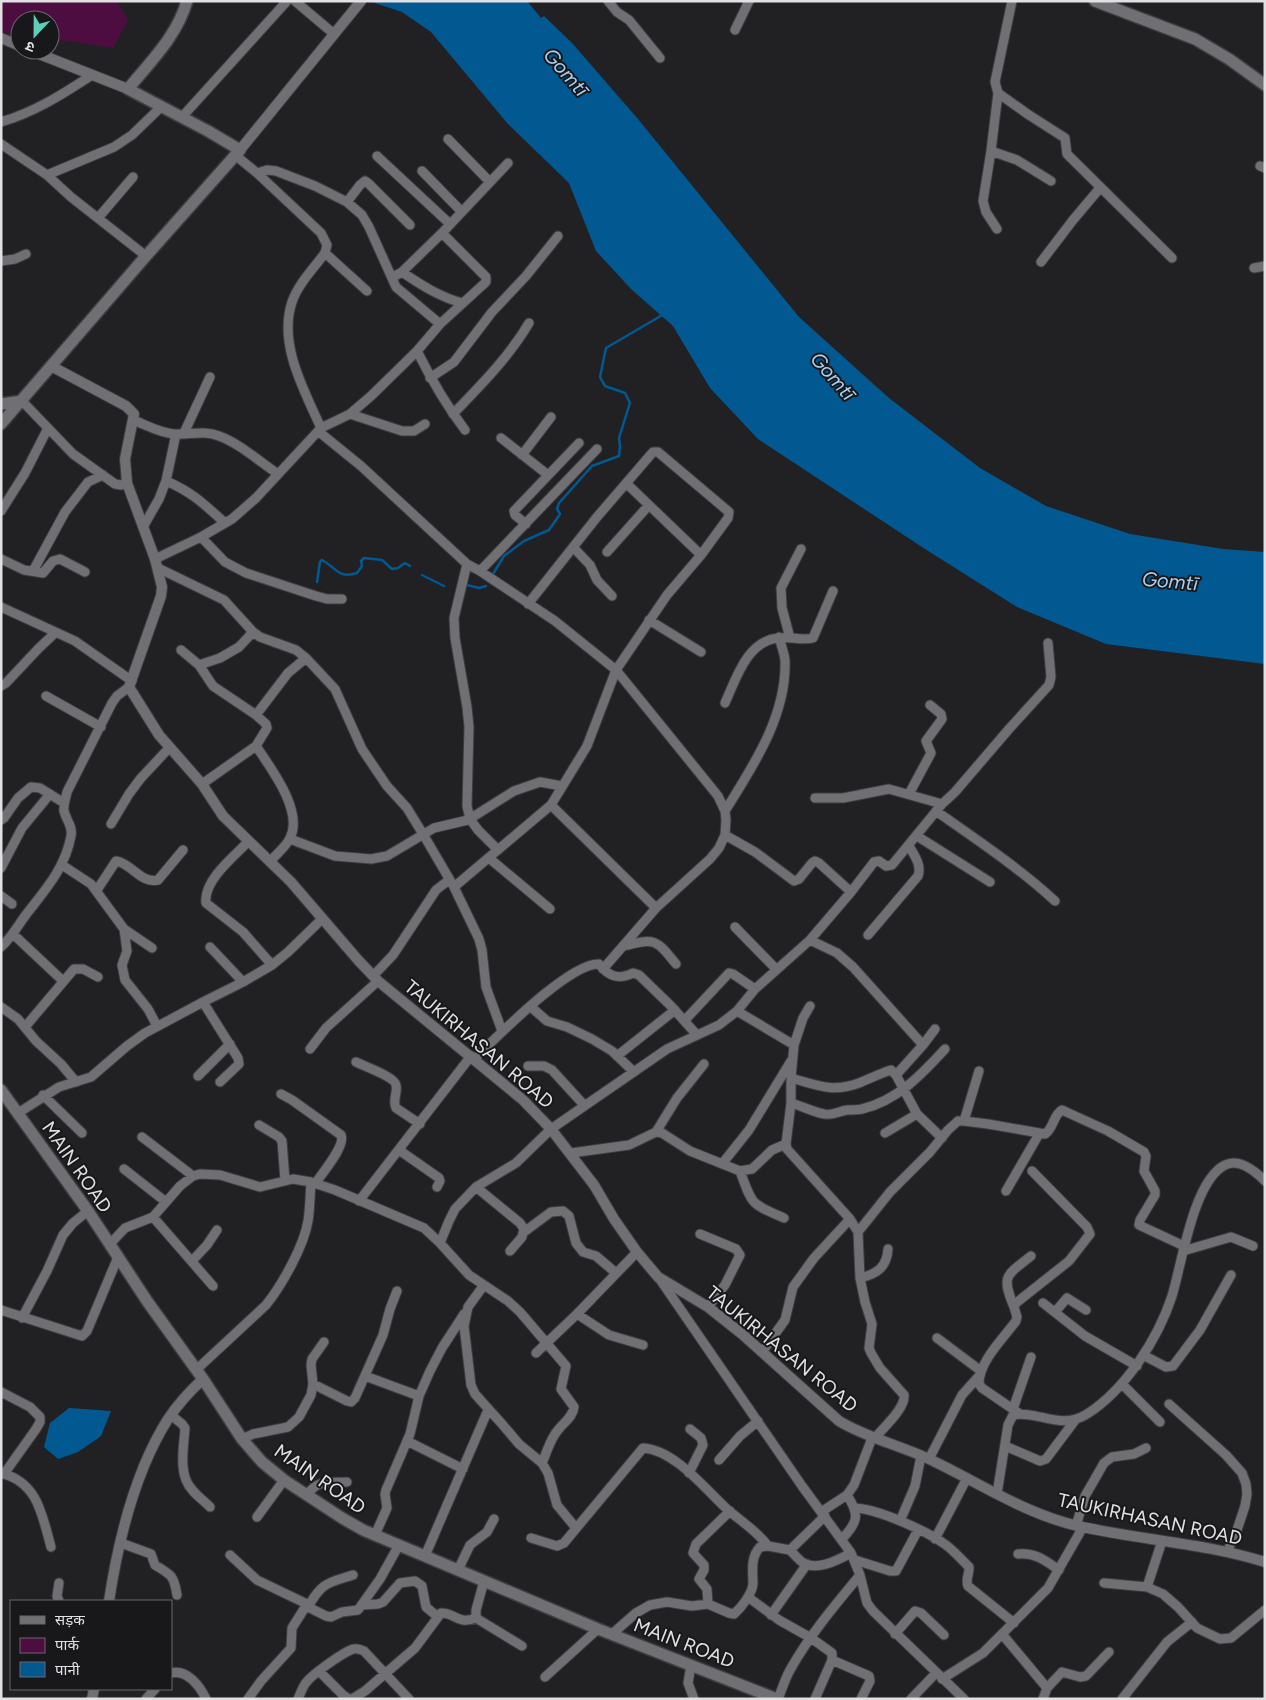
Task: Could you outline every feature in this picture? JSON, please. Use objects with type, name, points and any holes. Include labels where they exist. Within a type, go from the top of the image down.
[{"type":"main road","points":[[1,424],[237,153],[182,117],[128,88],[173,35],[187,1]]},
{"type":"main road","points":[[1096,1],[1195,39],[1229,59],[1265,85]]},
{"type":"main road","points":[[1,404],[22,401]]},
{"type":"main road","name":"MAIN ROAD","points":[[1,1090],[88,1211],[147,1302],[200,1374],[242,1439],[262,1462],[284,1480],[342,1518],[399,1546],[612,1634],[775,1698]]},
{"type":"street","points":[[182,117],[287,1]]},
{"type":"street","points":[[295,1],[334,34]]},
{"type":"street","points":[[608,1],[629,20],[660,58]]},
{"type":"street","points":[[735,30],[749,1]]},
{"type":"street","points":[[997,229],[986,212],[983,202],[992,150],[998,93],[996,82],[1012,1]]},
{"type":"street","points":[[360,3],[237,153],[321,233],[327,245],[325,253],[293,300],[288,316],[288,338],[294,361],[304,392],[320,429],[467,564],[576,636],[616,670],[718,796],[724,811],[725,835],[719,848],[710,859],[656,908],[603,969]]},
{"type":"street","points":[[54,60],[128,88]]},
{"type":"street","points":[[1,122],[21,116],[58,98],[92,75]]},
{"type":"street","points":[[998,93],[1028,115],[1065,138],[1067,154],[1172,258]]},
{"type":"street","points":[[47,175],[114,147],[132,135],[162,106]]},
{"type":"street","points":[[448,139],[490,182]]},
{"type":"street","points":[[1,144],[47,175],[146,256]]},
{"type":"street","points":[[992,150],[1017,160],[1051,181]]},
{"type":"street","points":[[377,156],[450,224]]},
{"type":"street","points":[[393,277],[402,272],[442,233],[508,163]]},
{"type":"street","points":[[257,173],[267,170],[276,171],[316,186],[347,202],[362,215],[393,277],[396,287],[440,324]]},
{"type":"street","points":[[422,171],[461,211]]},
{"type":"street","points":[[98,218],[132,177]]},
{"type":"street","points":[[347,202],[365,181],[410,225]]},
{"type":"street","points":[[1041,262],[1100,188]]},
{"type":"street","points":[[156,564],[224,523],[256,498],[320,429],[350,414],[417,351],[440,324],[487,280],[442,233]]},
{"type":"street","points":[[430,378],[454,362],[492,312],[526,276],[558,236]]},
{"type":"street","points":[[325,253],[367,291]]},
{"type":"street","points":[[1,261],[14,259],[26,254]]},
{"type":"street","points":[[1254,268],[1265,266]]},
{"type":"street","points":[[402,272],[417,283],[446,298],[462,303]]},
{"type":"street","points":[[453,414],[521,337],[529,323]]},
{"type":"street","points":[[417,351],[430,378],[465,430]]},
{"type":"street","points":[[1,947],[13,934],[62,865],[72,831],[64,811],[64,803],[112,703],[130,684],[161,596],[162,587],[156,564],[127,483],[124,459],[134,414],[126,406],[51,366]]},
{"type":"street","points":[[143,526],[159,499],[180,434],[210,378]]},
{"type":"street","points":[[22,401],[73,454],[114,484],[121,485],[127,483]]},
{"type":"street","points":[[350,414],[402,431],[414,431],[425,424]]},
{"type":"street","points":[[522,455],[551,417]]},
{"type":"street","points":[[134,420],[168,433],[209,433],[220,436],[278,474]]},
{"type":"street","points":[[1,511],[48,428]]},
{"type":"street","points":[[501,438],[548,475]]},
{"type":"street","points":[[526,524],[515,515],[514,511],[579,442]]},
{"type":"street","points":[[480,571],[597,449]]},
{"type":"street","points":[[310,1049],[326,1028],[376,978],[436,890],[451,884],[489,858],[551,805],[587,746],[616,670],[649,620],[728,518],[729,512],[656,451],[651,453],[528,604]]},
{"type":"street","points":[[33,571],[65,512],[88,482],[103,475]]},
{"type":"street","points":[[166,481],[185,489],[199,499],[224,523]]},
{"type":"street","points":[[626,483],[701,555]]},
{"type":"street","points":[[607,552],[649,505]]},
{"type":"street","points":[[202,537],[226,562],[246,572],[322,597],[342,599]]},
{"type":"street","points":[[573,547],[590,565],[597,580],[612,596]]},
{"type":"street","points":[[790,638],[782,608],[781,588],[801,549]]},
{"type":"street","points":[[1,558],[24,570],[43,572],[53,561],[60,559],[85,572]]},
{"type":"street","points":[[156,564],[224,600],[253,632],[260,637],[296,650],[335,689],[362,749],[387,786],[407,808],[451,884],[479,939],[486,987],[502,1031]]},
{"type":"street","points":[[467,564],[454,618],[455,638],[468,714],[467,820],[498,850]]},
{"type":"street","points":[[725,703],[748,657],[758,645],[764,641],[779,637],[813,638],[834,591]]},
{"type":"street","points":[[1,607],[75,641],[130,684]]},
{"type":"street","points":[[649,620],[701,652]]},
{"type":"street","points":[[199,665],[220,658],[239,647],[253,632]]},
{"type":"street","points":[[1,686],[55,633]]},
{"type":"street","points":[[724,811],[751,770],[771,728],[780,702],[785,661],[779,637]]},
{"type":"street","points":[[440,1243],[448,1221],[455,1209],[476,1187],[516,1163],[551,1129],[667,1049],[719,1025],[737,1011],[776,969],[810,940],[874,862],[890,866],[1049,685],[1051,677],[1048,643]]},
{"type":"street","points":[[181,650],[199,665],[213,686],[256,715],[266,724],[267,728],[256,746],[202,784]]},
{"type":"street","points":[[256,715],[288,673],[306,658]]},
{"type":"street","name":"TAUKIRHASAN ROAD","points":[[130,684],[159,735],[202,784],[223,816],[291,882],[376,978],[396,997],[473,1057],[523,1100],[551,1129],[594,1185],[614,1219],[637,1252],[658,1277],[708,1307],[762,1352],[839,1421],[855,1431],[925,1457],[997,1494],[1052,1518],[1080,1526],[1227,1552],[1265,1562]]},
{"type":"street","points":[[46,696],[101,727]]},
{"type":"street","points":[[909,794],[931,753],[926,741],[942,719],[941,714],[930,705]]},
{"type":"street","points":[[256,746],[273,772],[290,805],[293,824],[290,839],[270,862]]},
{"type":"street","points":[[111,824],[128,794],[140,778],[170,747]]},
{"type":"street","points":[[290,839],[335,856],[371,859],[387,856],[434,828],[467,820],[514,791],[540,782],[562,786]]},
{"type":"street","points":[[1,820],[18,798],[31,786],[40,788],[64,803]]},
{"type":"street","points":[[815,798],[843,798],[889,789],[909,794],[939,808],[1032,880],[1054,901]]},
{"type":"street","points":[[1,868],[22,828],[50,794]]},
{"type":"street","points":[[551,805],[656,908]]},
{"type":"street","points":[[725,835],[755,852],[794,881],[799,879],[812,863],[815,861],[819,862],[851,892]]},
{"type":"street","points":[[917,836],[990,882]]},
{"type":"street","points":[[248,841],[208,887],[205,896],[206,903],[243,932],[272,965]]},
{"type":"street","points":[[868,935],[918,876],[920,870],[918,863],[909,846]]},
{"type":"street","points":[[97,890],[116,861],[122,862],[145,879],[154,881],[158,880],[183,850]]},
{"type":"street","points":[[489,858],[550,909]]},
{"type":"street","points":[[62,865],[84,877],[97,890],[124,929],[152,948]]},
{"type":"street","points":[[1,896],[12,904]]},
{"type":"street","points":[[18,1113],[59,1086],[92,1077],[127,1046],[157,1026],[272,965],[322,919]]},
{"type":"street","points":[[735,928],[776,969]]},
{"type":"street","points":[[124,929],[128,951],[122,966],[125,980],[148,1009],[157,1026]]},
{"type":"street","points":[[13,934],[63,981]]},
{"type":"street","points":[[624,946],[644,940],[656,942],[662,946],[676,964]]},
{"type":"street","points":[[810,940],[837,953],[853,967],[923,1045]]},
{"type":"street","points":[[210,947],[243,982]]},
{"type":"street","points":[[359,1201],[473,1057],[531,1007],[580,970],[599,964],[603,969],[619,978],[633,973],[639,975],[685,1020],[696,1035]]},
{"type":"street","points":[[25,1026],[74,969],[78,968],[98,976]]},
{"type":"street","points":[[685,1020],[729,973],[755,990]]},
{"type":"street","points":[[203,1002],[238,1058],[239,1064],[220,1082]]},
{"type":"street","points":[[790,1550],[823,1514],[847,1495],[854,1484],[873,1438],[900,1409],[904,1400],[904,1395],[880,1368],[869,1348],[872,1324],[860,1278],[858,1232],[850,1218],[790,1154],[786,1144],[791,1103],[794,1045],[803,1018],[810,1006]]},
{"type":"street","points":[[1,1007],[25,1026],[36,1041],[62,1064],[76,1082]]},
{"type":"street","points":[[531,1007],[547,1021],[592,1039],[617,1056],[634,1072]]},
{"type":"street","points":[[617,1056],[675,1010]]},
{"type":"street","points":[[737,1011],[794,1045]]},
{"type":"street","points":[[896,1075],[935,1029]]},
{"type":"street","points":[[198,1076],[230,1044]]},
{"type":"street","points":[[791,1103],[824,1114],[866,1108],[904,1089],[925,1071],[945,1048]]},
{"type":"street","points":[[722,1164],[749,1130],[792,1058]]},
{"type":"street","points":[[356,1062],[394,1080],[397,1086],[394,1104],[396,1108],[420,1124]]},
{"type":"street","points":[[571,1153],[629,1144],[640,1141],[656,1132],[677,1098],[704,1064]]},
{"type":"street","points":[[528,1066],[544,1066],[552,1070],[584,1105]]},
{"type":"street","points":[[791,1078],[838,1089],[854,1085],[889,1070],[896,1075],[917,1114],[942,1138]]},
{"type":"street","points":[[964,1120],[979,1071]]},
{"type":"street","points":[[109,1600],[121,1543],[144,1467],[171,1415],[200,1374],[274,1295],[303,1242],[313,1183],[341,1146],[343,1138],[341,1135],[292,1100],[280,1094]]},
{"type":"street","points":[[43,1095],[82,1133]]},
{"type":"street","points":[[858,1232],[890,1192],[954,1124],[964,1120],[1045,1134],[1050,1131],[1058,1113],[1062,1110],[1108,1131],[1144,1152],[1146,1156],[1144,1171],[1155,1191],[1155,1195],[1139,1225],[1184,1248],[1231,1237],[1253,1246]]},
{"type":"street","points":[[885,1133],[917,1114]]},
{"type":"street","points":[[260,1125],[279,1137],[284,1145],[285,1180]]},
{"type":"street","points":[[656,1132],[662,1133],[690,1151],[740,1171],[752,1169],[772,1150],[786,1144]]},
{"type":"street","points":[[1006,1190],[1039,1134]]},
{"type":"street","points":[[142,1137],[193,1176]]},
{"type":"street","points":[[399,1150],[439,1178],[440,1180],[436,1187]]},
{"type":"street","points":[[980,1374],[979,1384],[982,1388],[1017,1411],[1061,1422],[1084,1416],[1096,1408],[1122,1384],[1137,1366],[1143,1355],[1171,1296],[1196,1207],[1205,1187],[1221,1167],[1235,1162],[1246,1166],[1265,1181]]},
{"type":"street","points":[[124,1169],[166,1202]]},
{"type":"street","points":[[740,1171],[750,1198],[756,1206],[784,1218]]},
{"type":"street","points":[[1014,1307],[1069,1261],[1090,1234],[1087,1227],[1032,1171]]},
{"type":"street","points":[[110,1244],[125,1228],[153,1217],[180,1186],[193,1176],[200,1174],[220,1175],[260,1187],[293,1178],[313,1183],[424,1228],[469,1274],[508,1301],[520,1312],[566,1366],[561,1389],[574,1407],[574,1410],[557,1431],[542,1463]]},
{"type":"street","points":[[476,1187],[520,1223],[524,1232]]},
{"type":"street","points":[[22,1318],[63,1235],[73,1223],[88,1211]]},
{"type":"street","points":[[510,1251],[524,1232],[551,1212],[564,1211],[569,1216],[576,1243],[583,1252],[596,1256],[616,1273]]},
{"type":"street","points":[[153,1217],[213,1286]]},
{"type":"street","points":[[762,1352],[785,1320],[793,1287],[814,1258],[850,1218]]},
{"type":"street","points":[[192,1261],[207,1245],[217,1230]]},
{"type":"street","points":[[700,1234],[736,1249],[740,1255],[725,1285],[708,1307]]},
{"type":"street","points":[[860,1278],[872,1275],[885,1264],[888,1249]]},
{"type":"street","points":[[536,1352],[578,1314],[637,1252]]},
{"type":"street","points":[[900,1522],[925,1457],[962,1395],[980,1374],[991,1354],[1016,1321],[1017,1317],[1007,1288],[1007,1280],[1012,1272],[1031,1256]]},
{"type":"street","points":[[1,1310],[82,1336],[87,1331],[118,1257]]},
{"type":"street","points":[[1143,1355],[1166,1367],[1173,1366],[1200,1330],[1231,1275]]},
{"type":"street","points":[[658,1277],[692,1329],[842,1539],[853,1557],[867,1603],[895,1634],[964,1699]]},
{"type":"street","points":[[375,1535],[387,1508],[386,1490],[407,1441],[419,1396],[442,1348],[484,1285]]},
{"type":"street","points":[[313,1384],[351,1402],[355,1398],[383,1335],[397,1291]]},
{"type":"street","points":[[1055,1312],[1067,1298],[1086,1310]]},
{"type":"street","points":[[1043,1302],[1092,1340],[1137,1366]]},
{"type":"street","points":[[466,1311],[464,1326],[471,1385],[475,1394],[519,1444],[542,1463],[548,1473],[557,1505],[576,1528]]},
{"type":"street","points":[[578,1314],[609,1335],[643,1345]]},
{"type":"street","points":[[937,1338],[980,1374]]},
{"type":"street","points":[[242,1439],[253,1434],[281,1429],[294,1423],[300,1417],[311,1395],[313,1384],[312,1359],[324,1342]]},
{"type":"street","points":[[997,1494],[1010,1418],[1017,1411],[1031,1357]]},
{"type":"street","points":[[365,1376],[419,1396]]},
{"type":"street","points":[[1122,1384],[1160,1422]]},
{"type":"street","points":[[1,1392],[30,1408],[40,1418],[36,1429],[3,1474],[22,1482],[34,1496],[50,1547]]},
{"type":"street","points":[[1169,1404],[1226,1455],[1242,1473],[1247,1494],[1245,1506],[1227,1552]]},
{"type":"street","points":[[426,1556],[488,1410]]},
{"type":"street","points":[[171,1415],[185,1428],[184,1463],[186,1480],[190,1487],[210,1508]]},
{"type":"street","points":[[1005,1446],[1040,1462],[1046,1459],[1076,1419]]},
{"type":"street","points":[[718,1460],[758,1420]]},
{"type":"street","points":[[689,1473],[703,1445],[701,1438],[690,1429]]},
{"type":"street","points":[[407,1441],[463,1469]]},
{"type":"street","points":[[531,1538],[560,1546],[643,1448],[658,1450],[679,1463],[730,1511],[762,1537],[768,1546]]},
{"type":"street","points":[[911,1699],[939,1676],[983,1653],[1048,1588],[1060,1570],[1080,1526],[1079,1510],[1104,1463],[1112,1458],[1134,1454],[1146,1448]]},
{"type":"street","points":[[935,1539],[968,1478]]},
{"type":"street","points":[[257,1517],[284,1480]]},
{"type":"street","points":[[307,1495],[311,1488],[318,1483],[347,1482]]},
{"type":"street","points":[[842,1539],[852,1529],[855,1522],[855,1508],[847,1495]]},
{"type":"street","points":[[855,1508],[877,1512],[918,1530],[956,1553],[969,1566],[970,1571],[966,1582],[968,1586],[1014,1623]]},
{"type":"street","points":[[708,1604],[707,1589],[699,1579],[704,1570],[704,1565],[693,1553],[696,1544],[730,1511]]},
{"type":"street","points":[[458,1570],[470,1545],[487,1532],[494,1519]]},
{"type":"street","points":[[612,1634],[636,1613],[650,1605],[667,1602],[692,1606],[708,1604],[729,1614],[734,1614],[748,1597],[753,1587],[752,1570],[756,1551],[760,1547],[768,1546],[790,1550],[802,1562],[816,1566],[853,1557],[890,1572],[896,1571],[918,1530]]},
{"type":"street","points":[[1147,1587],[1162,1541]]},
{"type":"street","points":[[121,1543],[151,1554],[155,1565],[175,1579],[177,1595]]},
{"type":"street","points":[[230,1555],[257,1580],[331,1617],[342,1612],[358,1610],[363,1605],[399,1546]]},
{"type":"street","points":[[1018,1554],[1028,1552],[1034,1554],[1060,1570]]},
{"type":"street","points":[[771,1614],[807,1564]]},
{"type":"street","points":[[248,1699],[261,1681],[291,1648],[292,1628],[324,1584],[354,1575]]},
{"type":"street","points":[[775,1698],[790,1670],[811,1638],[833,1607],[860,1575]]},
{"type":"street","points":[[363,1605],[378,1604],[400,1583],[415,1580],[422,1586],[426,1607],[438,1617]]},
{"type":"street","points":[[476,1618],[476,1610],[484,1581]]},
{"type":"street","points":[[59,1583],[57,1596],[59,1600]]},
{"type":"street","points":[[1104,1583],[1147,1587],[1164,1594],[1202,1632],[1220,1640],[1226,1640],[1239,1633],[1249,1622],[1265,1610]]},
{"type":"street","points":[[748,1597],[771,1614],[829,1649],[833,1656],[832,1660],[815,1699]]},
{"type":"street","points":[[895,1634],[915,1611],[921,1613],[944,1635]]},
{"type":"street","points":[[319,1671],[343,1695],[350,1699],[365,1691],[415,1648],[441,1613],[459,1620],[476,1618],[522,1646]]},
{"type":"street","points":[[1122,1699],[1167,1642],[1192,1622]]},
{"type":"street","points":[[544,1676],[598,1628]]},
{"type":"street","points":[[1002,1634],[1047,1688]]},
{"type":"street","points":[[298,1699],[305,1684],[319,1671],[357,1648],[364,1651],[409,1699]]},
{"type":"street","points":[[1043,1699],[1047,1688],[1062,1672],[1080,1677],[1086,1676],[1109,1652]]},
{"type":"street","points":[[832,1660],[869,1676],[870,1681],[861,1699]]},
{"type":"street","points":[[691,1665],[688,1683],[694,1699]]},
{"type":"street","points":[[172,1673],[178,1672],[186,1675],[201,1689],[206,1699]]},
{"type":"green space","points":[[1,1],[117,1],[128,20],[113,48],[62,40],[60,42],[60,10],[10,10],[10,34],[1,30]]},
{"type":"water","name":"Gomtī","points":[[369,1],[527,1],[541,18],[544,16],[572,43],[638,119],[799,317],[889,398],[980,468],[1046,506],[1130,534],[1223,549],[1265,552],[1265,664],[1106,644],[1017,607],[758,439],[710,388],[673,326],[631,289],[596,251],[569,183],[508,124],[431,32],[402,12]]},
{"type":"water","points":[[69,1408],[111,1411],[101,1436],[78,1452],[58,1459],[44,1447],[50,1423]]},
{"type":"waterway","points":[[493,574],[504,556],[524,541],[549,530],[560,514],[557,509],[559,503],[592,466],[619,456],[619,438],[630,403],[625,393],[605,386],[600,377],[606,348],[664,314]]},
{"type":"waterway","points":[[317,582],[320,562],[322,560],[338,572],[346,575],[357,573],[362,566],[361,561],[364,558],[382,560],[392,569],[398,568],[405,563],[410,566]]},
{"type":"waterway","points":[[422,575],[444,586]]},
{"type":"waterway","points":[[467,585],[479,588],[486,586]]}]
